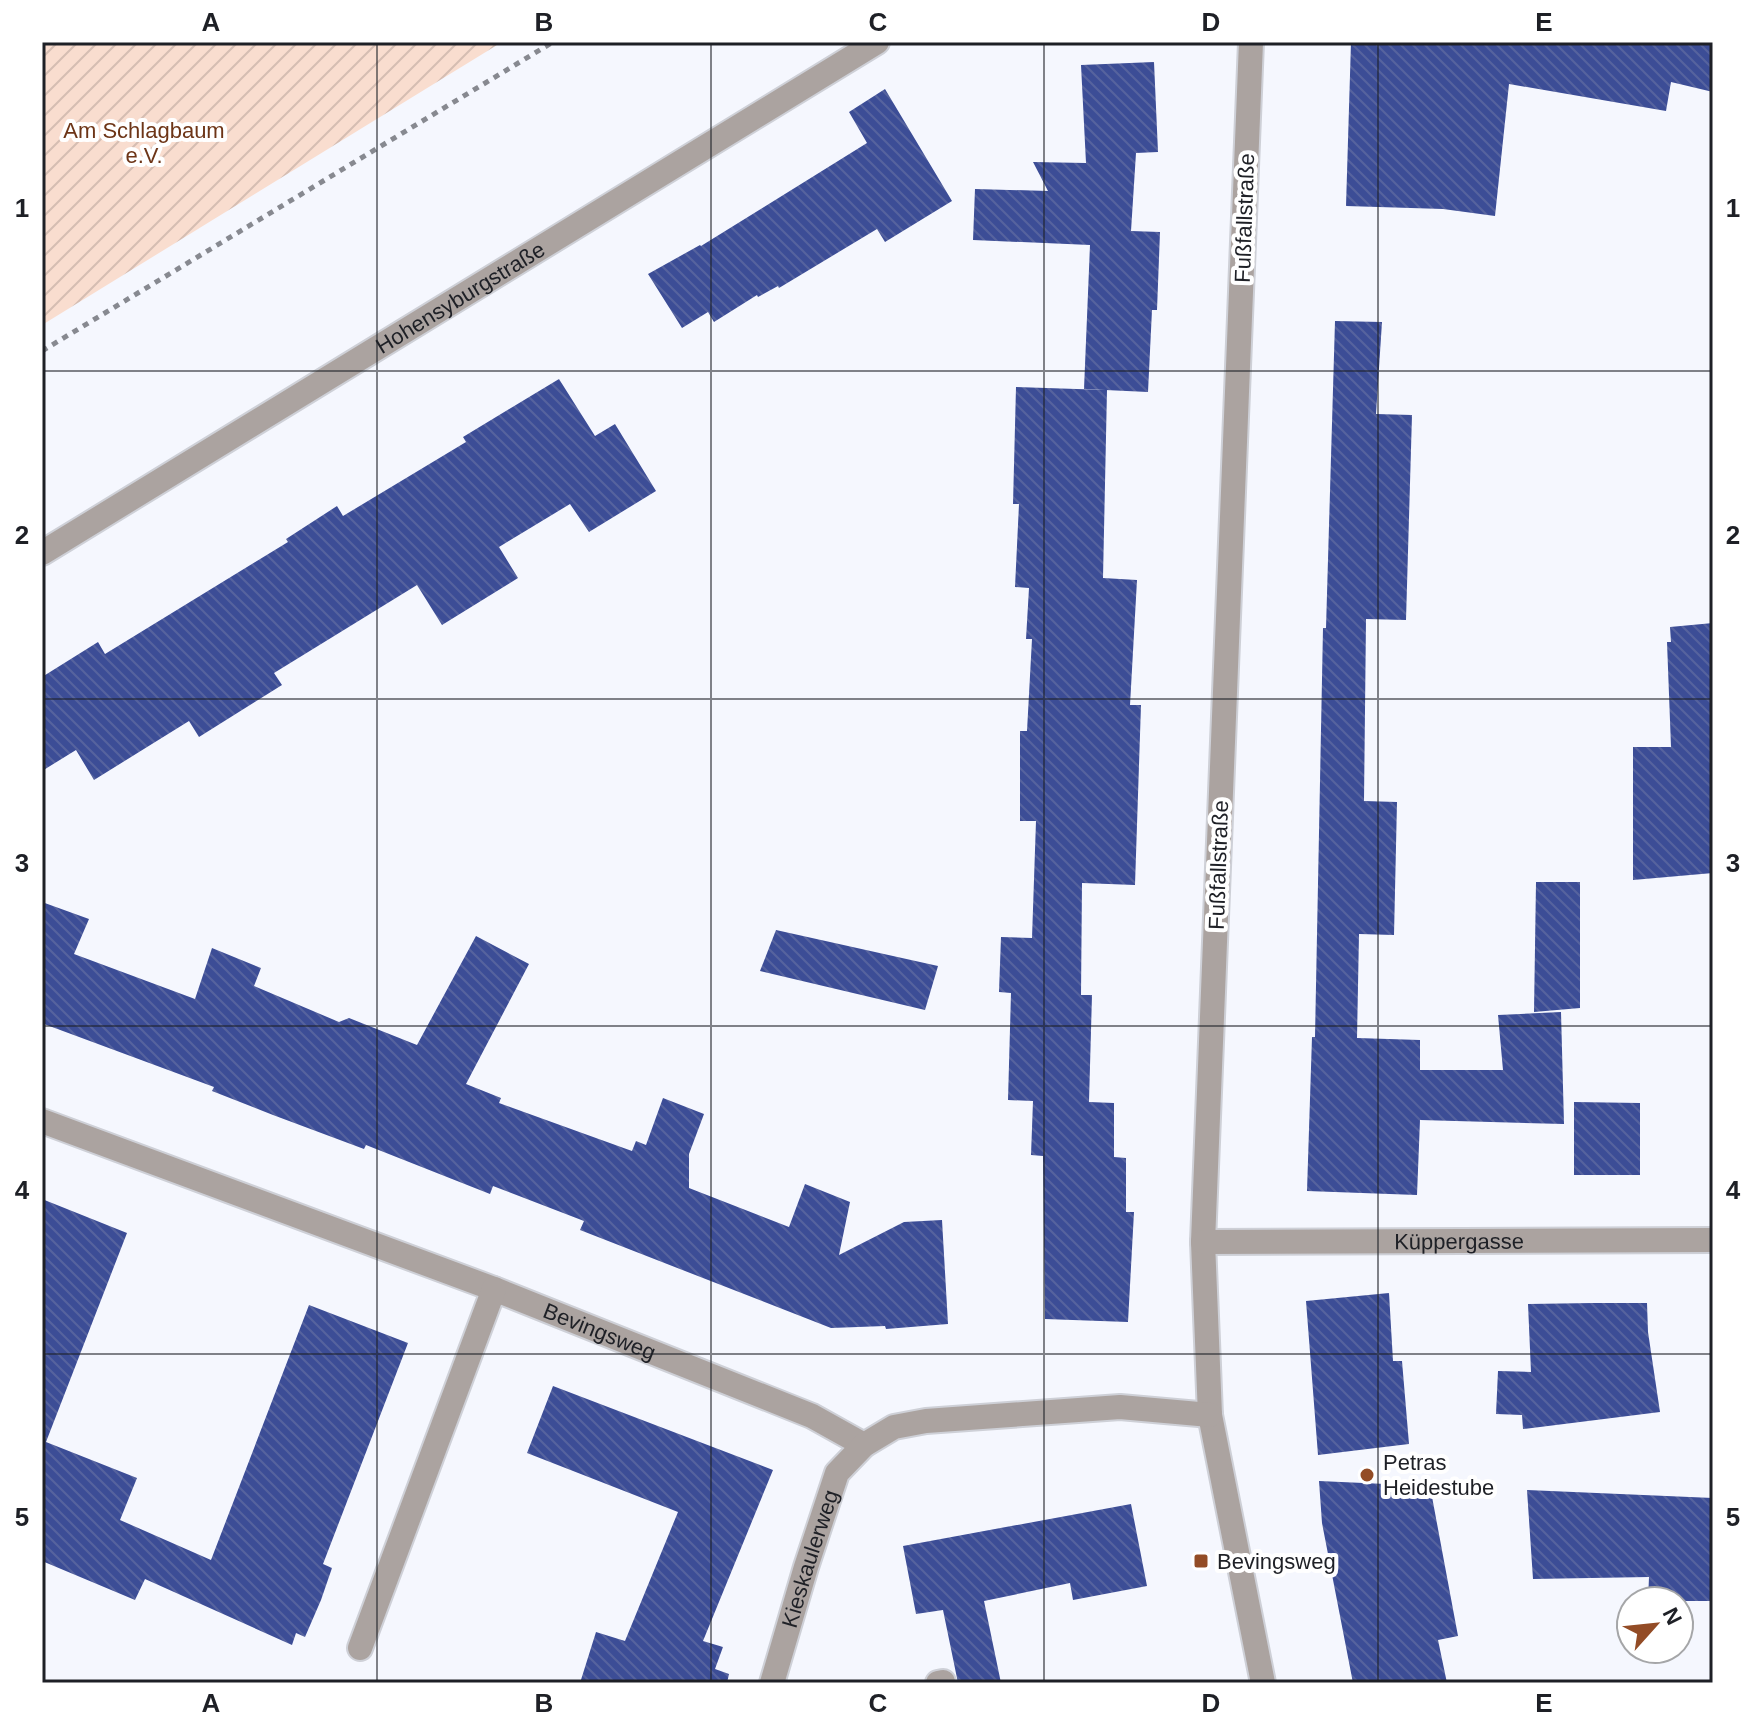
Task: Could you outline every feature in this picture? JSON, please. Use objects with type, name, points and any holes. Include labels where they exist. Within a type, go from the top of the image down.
[{"type":"street","name":"Hohensyburgstraße","points":[[42,553],[877,42]]},
{"type":"street","name":"Fußfallstraße","points":[[1251,42],[1203,1242],[1210,1415],[1263,1683]]},
{"type":"street","name":"Bevingsweg","points":[[42,1121],[494,1289],[812,1416],[864,1445]]},
{"type":"street","name":"Küppergasse","points":[[1203,1242],[1713,1240]]},
{"type":"street","points":[[360,1648],[494,1289]]},
{"type":"street","points":[[864,1445],[894,1427],[926,1421],[1120,1407],[1210,1415]]},
{"type":"street","name":"Kieskaulerweg","points":[[772,1683],[837,1473],[864,1445]]},
{"type":"path","points":[[42,351],[553,42]]},
{"type":"green space","name":"Am Schlagbaum e.V.","points":[[42,42],[502,42],[42,325]]},
{"type":"building","points":[[1351,42],[1713,42],[1713,92],[1671,82],[1666,111],[1509,84],[1495,216],[1443,209],[1346,206]]},
{"type":"building","points":[[1154,62],[1158,152],[1136,153],[1131,231],[1160,232],[1157,310],[1152,310],[1148,392],[1084,389],[1090,245],[973,240],[975,189],[1048,191],[1033,162],[1086,163],[1081,65]]},
{"type":"building","points":[[885,89],[952,201],[885,242],[877,229],[779,288],[757,295],[714,322],[708,312],[682,328],[648,274],[701,246],[867,143],[849,112]]},
{"type":"building","points":[[1335,321],[1382,322],[1376,414],[1412,415],[1406,620],[1366,619],[1364,801],[1397,802],[1394,935],[1359,934],[1357,1038],[1420,1040],[1420,1070],[1503,1070],[1498,1015],[1561,1012],[1564,1124],[1420,1120],[1417,1195],[1307,1191],[1312,1037],[1315,1037],[1323,628],[1326,628]]},
{"type":"building","points":[[559,379],[595,436],[615,424],[656,491],[589,532],[570,504],[499,547],[518,578],[442,625],[417,585],[274,673],[282,685],[199,737],[189,721],[94,780],[76,750],[42,771],[42,677],[98,642],[105,654],[288,542],[286,539],[337,506],[343,516],[466,442],[463,437]]},
{"type":"building","points":[[1016,387],[1107,390],[1103,578],[1137,580],[1130,705],[1141,705],[1135,885],[1082,883],[1081,995],[1092,995],[1089,1102],[1114,1103],[1114,1157],[1126,1158],[1126,1212],[1134,1212],[1128,1322],[1045,1319],[1043,1156],[1031,1155],[1033,1101],[1008,1100],[1011,993],[999,992],[1001,937],[1032,938],[1036,821],[1020,821],[1020,731],[1027,731],[1032,639],[1026,639],[1029,588],[1015,587],[1019,504],[1013,504]]},
{"type":"building","points":[[1713,623],[1713,873],[1633,880],[1633,747],[1671,747],[1667,642],[1671,642],[1670,627]]},
{"type":"building","points":[[1536,882],[1580,882],[1580,1008],[1534,1012]]},
{"type":"building","points":[[42,902],[89,919],[74,954],[195,999],[212,948],[261,968],[254,986],[339,1022],[349,1018],[417,1045],[476,936],[529,964],[466,1084],[501,1098],[499,1103],[632,1151],[636,1141],[646,1145],[663,1098],[704,1114],[689,1154],[689,1188],[789,1227],[805,1184],[850,1202],[839,1255],[904,1222],[942,1220],[948,1324],[886,1329],[885,1326],[831,1328],[580,1230],[584,1221],[493,1186],[490,1194],[366,1145],[364,1149],[273,1115],[212,1091],[214,1087],[44,1024],[42,1029]]},
{"type":"building","points":[[776,930],[938,966],[925,1010],[760,971]]},
{"type":"building","points":[[1574,1102],[1640,1103],[1640,1175],[1574,1175]]},
{"type":"building","points":[[42,1199],[127,1233],[46,1442],[137,1478],[120,1520],[211,1560],[309,1305],[408,1343],[323,1564],[332,1568],[321,1600],[305,1637],[296,1633],[292,1645],[145,1579],[135,1600],[42,1561]]},
{"type":"building","points":[[1389,1293],[1393,1361],[1402,1361],[1409,1444],[1318,1455],[1306,1301]]},
{"type":"building","points":[[1647,1303],[1648,1332],[1660,1412],[1523,1429],[1522,1415],[1496,1414],[1498,1371],[1531,1372],[1528,1304]]},
{"type":"building","points":[[553,1386],[773,1470],[703,1641],[723,1647],[715,1669],[729,1674],[727,1683],[580,1683],[596,1632],[625,1641],[678,1512],[527,1453]]},
{"type":"building","points":[[1319,1481],[1430,1486],[1458,1636],[1438,1640],[1447,1683],[1353,1683],[1322,1523]]},
{"type":"building","points":[[1527,1490],[1713,1498],[1713,1601],[1695,1601],[1695,1585],[1649,1585],[1649,1577],[1533,1579]]},
{"type":"building","points":[[1131,1504],[1147,1586],[1073,1600],[1070,1583],[984,1601],[1001,1683],[958,1683],[943,1610],[916,1614],[903,1546]]},
{"type":"place","name":"Petras Heidestube","points":[[1367,1475]]},
{"type":"place","name":"Bevingsweg","points":[[1201,1561]]}]
